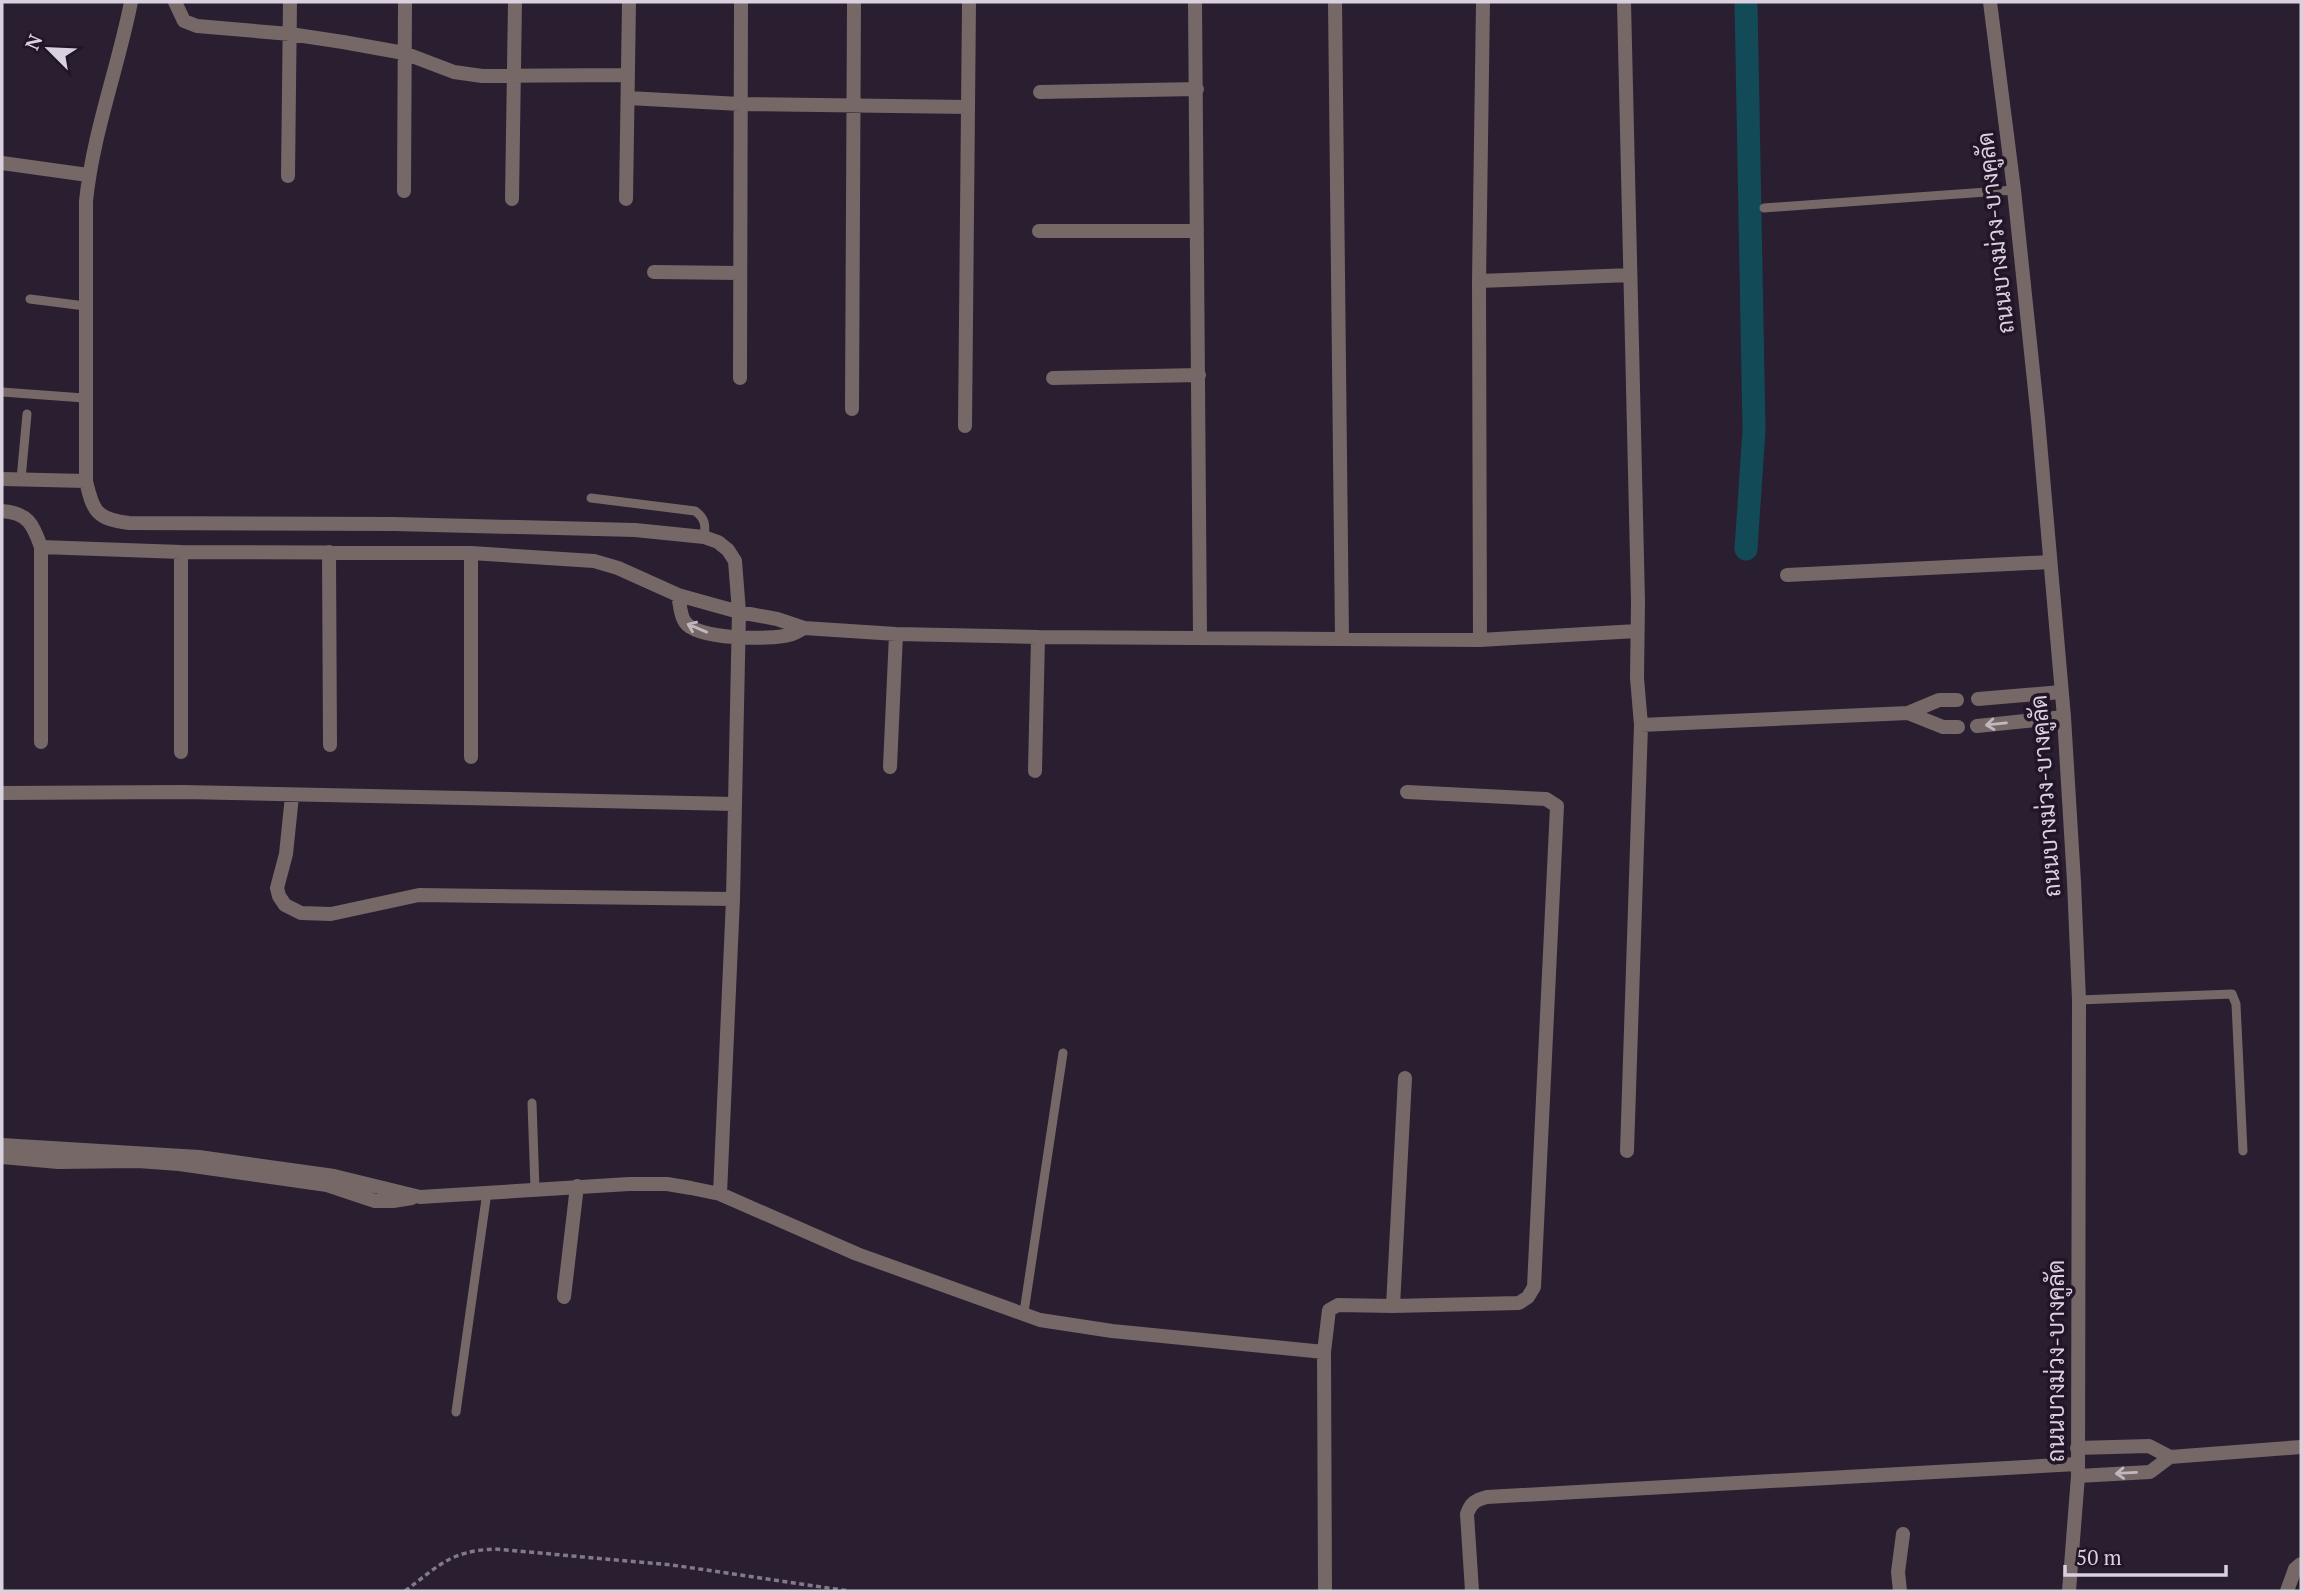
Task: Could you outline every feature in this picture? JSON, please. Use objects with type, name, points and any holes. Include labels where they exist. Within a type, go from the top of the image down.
[{"type":"street","points":[[131,2],[122,48],[89,175],[86,201],[86,481],[92,506],[98,514],[110,521],[129,523],[394,524],[635,530],[704,537],[718,542],[728,550],[735,561],[739,612],[733,899],[720,1194]]},
{"type":"street","points":[[175,2],[184,21],[197,26],[290,34],[404,53],[454,72],[513,77],[628,75]]},
{"type":"street","points":[[288,176],[290,2]]},
{"type":"street","points":[[404,191],[405,2]]},
{"type":"street","points":[[512,199],[515,2]]},
{"type":"street","points":[[626,200],[629,2]]},
{"type":"street","points":[[740,377],[741,2]]},
{"type":"street","points":[[852,409],[854,2]]},
{"type":"street","points":[[965,426],[969,2]]},
{"type":"street","points":[[1195,2],[1200,638]]},
{"type":"street","points":[[1335,2],[1342,638]]},
{"type":"street","points":[[1480,640],[1479,282],[1483,2]]},
{"type":"street","points":[[1624,2],[1637,678],[1641,725],[1627,1151]]},
{"type":"street","name":"ถนนบางม่วง-บางคูลัด","points":[[1990,2],[2014,190],[2050,562],[2064,717],[2074,882],[2079,1000],[2077,1470],[2069,1591]]},
{"type":"street","points":[[1040,92],[1197,89]]},
{"type":"street","points":[[628,98],[740,104],[968,107]]},
{"type":"street","points":[[2,163],[89,175]]},
{"type":"street","points":[[1039,231],[1198,231]]},
{"type":"street","points":[[654,272],[739,273]]},
{"type":"street","points":[[1479,282],[1630,275]]},
{"type":"street","points":[[1053,378],[1199,376]]},
{"type":"street","points":[[2,479],[86,481]]},
{"type":"street","points":[[2,511],[15,512],[34,526],[41,547],[41,742]]},
{"type":"street","points":[[41,547],[181,552],[471,553],[594,561],[618,568],[678,596],[804,628],[896,634],[1480,640],[1637,631]]},
{"type":"street","points":[[181,552],[181,752]]},
{"type":"street","points":[[329,552],[330,745]]},
{"type":"street","points":[[471,553],[471,757]]},
{"type":"street","points":[[1787,575],[2050,562]]},
{"type":"street","points":[[678,596],[684,622],[691,628],[738,638],[772,638],[789,635],[804,628]]},
{"type":"street","points":[[890,767],[896,634]]},
{"type":"street","points":[[1035,771],[1038,637]]},
{"type":"street","points":[[1979,699],[2061,692]]},
{"type":"street","points":[[1641,725],[1908,713],[1939,701],[1956,700]]},
{"type":"street","points":[[1908,713],[1943,727],[1958,727]]},
{"type":"street","points":[[1977,726],[2064,717]]},
{"type":"street","points":[[2,793],[183,792],[734,804]]},
{"type":"street","points":[[1325,1591],[1324,1352],[1329,1310],[1338,1305],[1519,1303],[1528,1297],[1534,1287],[1557,810],[1555,804],[1546,799],[1406,792]]},
{"type":"street","points":[[292,796],[286,854],[277,888],[285,905],[301,913],[331,914],[419,895],[733,899]]},
{"type":"street","points":[[1392,1306],[1405,1078]]},
{"type":"street","points":[[2,1146],[199,1157],[334,1176],[420,1197]]},
{"type":"street","points":[[2,1157],[58,1162],[138,1161],[179,1164],[327,1185],[375,1201],[393,1202],[420,1197],[577,1186],[667,1184],[720,1194],[857,1255],[1024,1312],[1040,1320],[1112,1331],[1324,1352]]},
{"type":"street","points":[[564,1297],[577,1186]]},
{"type":"street","points":[[2077,1448],[2149,1446],[2170,1457],[2301,1447]]},
{"type":"street","points":[[1472,1591],[1467,1514],[1470,1505],[1487,1497],[2077,1470],[2150,1472],[2170,1457]]},
{"type":"street","points":[[1900,1591],[1898,1572],[1903,1534]]},
{"type":"street","points":[[2287,1591],[2295,1569],[2301,1564]]},
{"type":"lane","points":[[1764,208],[2014,190]]},
{"type":"lane","points":[[30,299],[85,306]]},
{"type":"lane","points":[[2,392],[84,398]]},
{"type":"lane","points":[[21,479],[27,414]]},
{"type":"lane","points":[[591,498],[695,511],[703,517],[704,537]]},
{"type":"lane","points":[[2079,1000],[2232,994],[2236,1004],[2243,1151]]},
{"type":"lane","points":[[1024,1312],[1063,1053]]},
{"type":"lane","points":[[532,1103],[535,1189]]},
{"type":"lane","points":[[456,1412],[487,1192]]},
{"type":"path","points":[[405,1591],[448,1559],[469,1550],[495,1549],[672,1565],[849,1591]]},
{"type":"waterway","points":[[1746,2],[1754,430],[1746,549]]}]
